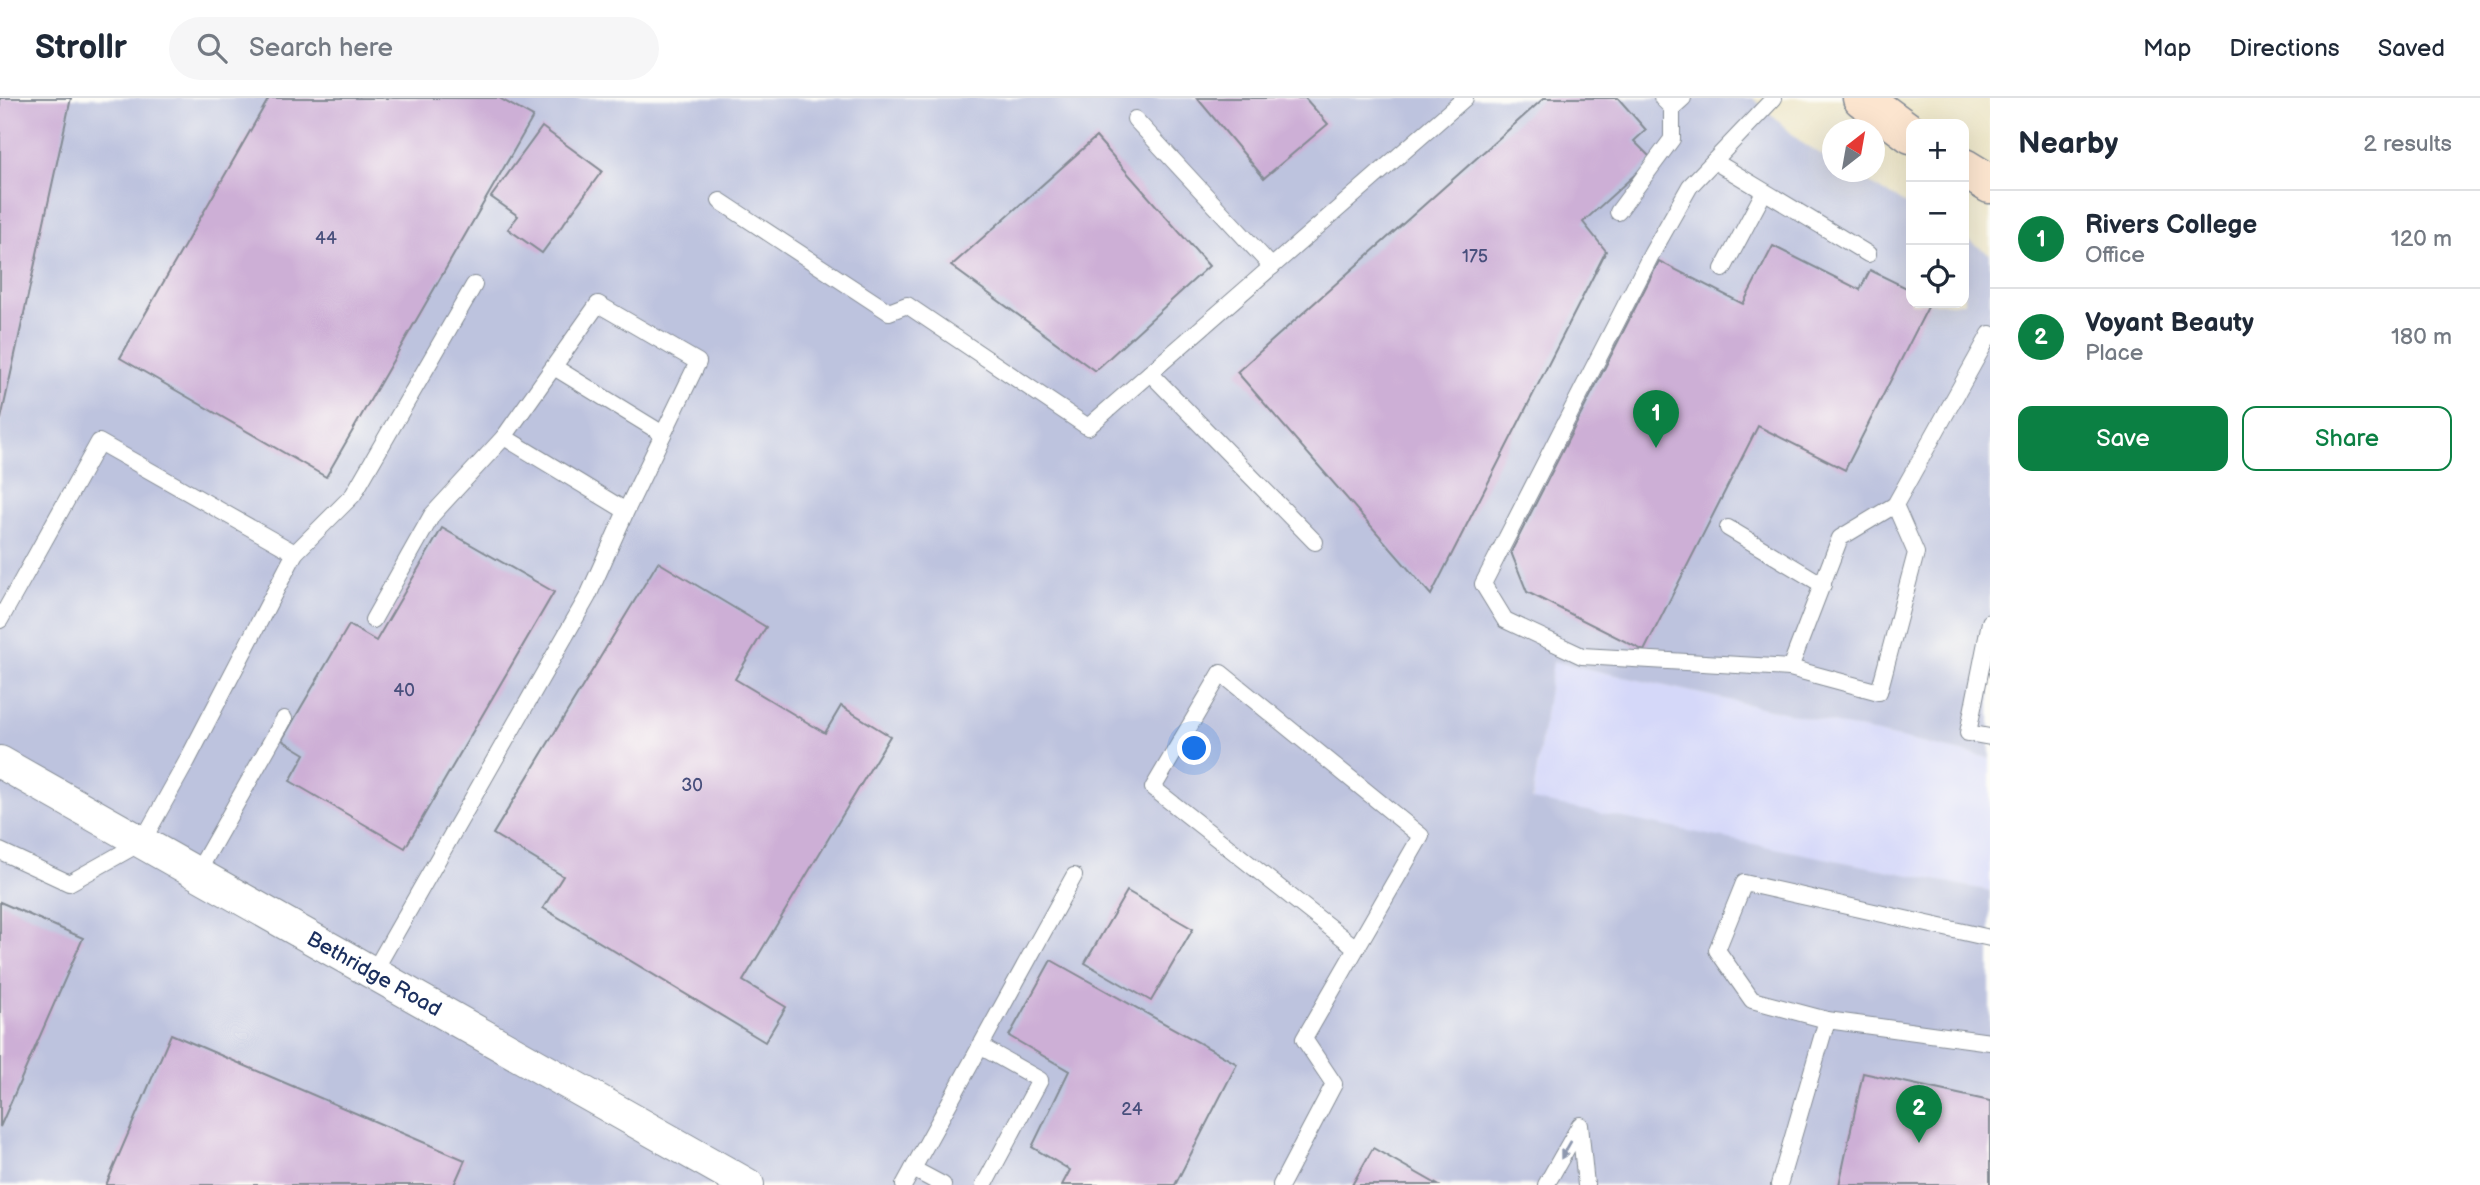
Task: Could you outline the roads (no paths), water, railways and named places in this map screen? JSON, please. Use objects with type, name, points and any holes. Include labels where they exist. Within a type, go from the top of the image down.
[{"type":"main road","points":[[1862,98],[1906,130]]},
{"type":"main road","points":[[1969,171],[1990,184]]},
{"type":"street","name":"Bethridge Road","points":[[0,762],[748,1185]]},
{"type":"lane","points":[[720,201],[889,313],[907,305],[1088,427],[1465,98]]},
{"type":"lane","points":[[1774,98],[1690,186],[1652,253],[1483,584],[1505,621],[1582,656],[1790,668],[1879,692],[1916,553],[1895,505]]},
{"type":"lane","points":[[1618,212],[1672,139],[1672,102]]},
{"type":"lane","points":[[1135,119],[1272,267]]},
{"type":"lane","points":[[1714,161],[1868,254]]},
{"type":"lane","points":[[1723,269],[1764,192]]},
{"type":"lane","points":[[0,851],[69,883],[142,842],[295,552],[353,495],[474,285]]},
{"type":"lane","points":[[373,620],[432,515],[504,437],[598,304],[698,362],[588,596],[373,973]]},
{"type":"lane","points":[[1790,668],[1840,538],[1895,505],[1990,334]]},
{"type":"lane","points":[[554,367],[663,434]]},
{"type":"lane","points":[[1150,373],[1315,542]]},
{"type":"lane","points":[[504,437],[626,511]]},
{"type":"lane","points":[[0,620],[99,442],[295,552]]},
{"type":"lane","points":[[1728,528],[1823,585]]},
{"type":"lane","points":[[1990,622],[1968,733],[1990,737]]},
{"type":"lane","points":[[1281,1185],[1334,1084],[1304,1039],[1421,836],[1221,673],[1153,788],[1356,948]]},
{"type":"lane","points":[[197,873],[284,719]]},
{"type":"lane","points":[[904,1185],[1074,877]]},
{"type":"lane","points":[[1990,938],[1744,883],[1717,950],[1752,1000],[1827,1020],[1990,1042]]},
{"type":"lane","points":[[1779,1185],[1827,1020]]},
{"type":"lane","points":[[980,1046],[1040,1080],[984,1185]]},
{"type":"lane","points":[[1546,1185],[1580,1125],[1586,1185]]},
{"type":"lane","points":[[913,1169],[943,1185]]},
{"type":"place","name":"Rivers College","points":[[1656,448]]},
{"type":"place","name":"Voyant Beauty","points":[[1919,1143]]}]
